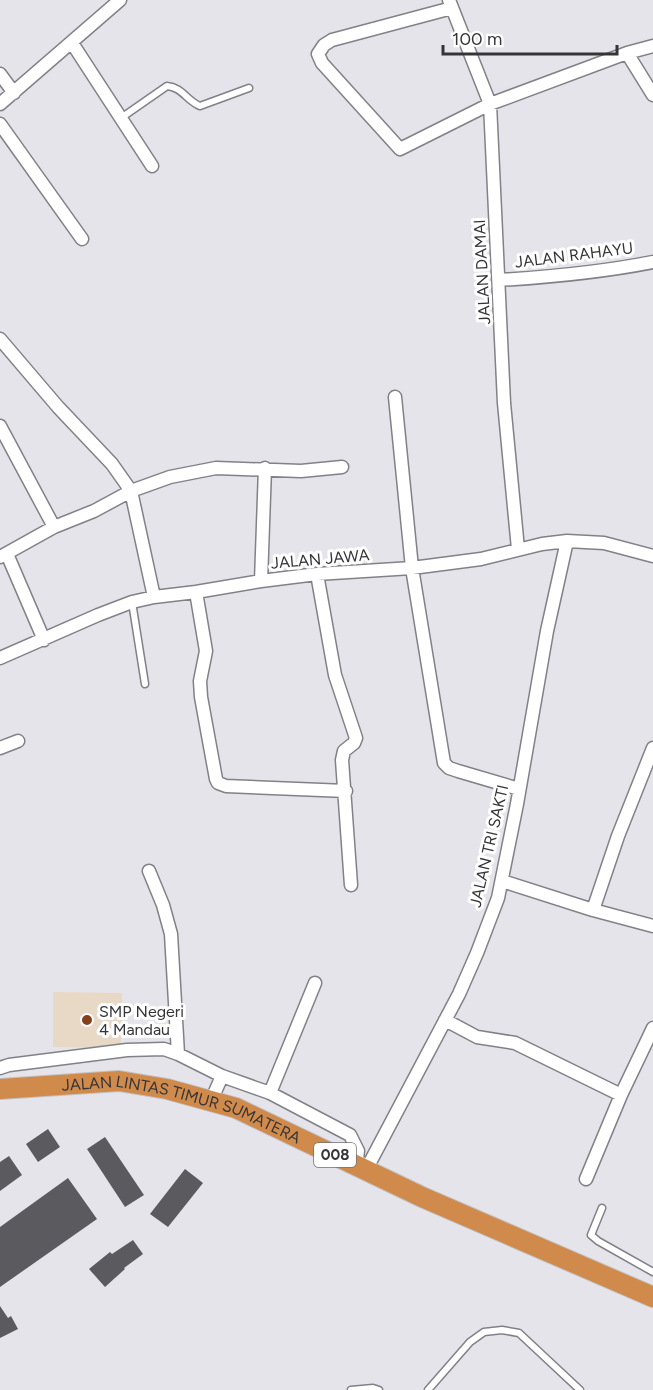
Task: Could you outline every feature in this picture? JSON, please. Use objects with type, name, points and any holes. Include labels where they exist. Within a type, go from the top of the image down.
[{"type":"highway","name":"JALAN LINTAS TIMUR SUMATERA","points":[[0,1089],[119,1081],[167,1089],[236,1108],[422,1197],[653,1298]]},
{"type":"street","points":[[0,104],[72,44],[120,0]]},
{"type":"street","points":[[450,4],[332,40],[320,49],[318,58],[400,149],[490,104],[627,53],[653,46]]},
{"type":"street","name":"JALAN DAMAI","points":[[450,4],[490,104],[505,413],[518,549]]},
{"type":"street","points":[[72,44],[152,166]]},
{"type":"street","points":[[627,53],[653,95]]},
{"type":"street","points":[[0,74],[14,93]]},
{"type":"street","points":[[0,124],[82,239]]},
{"type":"street","name":"JALAN RAHAYU","points":[[499,280],[553,277],[653,262]]},
{"type":"street","points":[[0,339],[58,407],[112,464],[131,491],[154,597]]},
{"type":"street","points":[[395,397],[412,568],[444,763],[449,768],[519,789]]},
{"type":"street","points":[[0,426],[54,526]]},
{"type":"street","points":[[44,640],[3,556],[54,526],[94,510],[131,491],[170,477],[216,468],[301,471],[342,467]]},
{"type":"street","points":[[261,581],[265,468]]},
{"type":"street","name":"JALAN JAWA","points":[[0,658],[132,602],[154,597],[317,574],[412,568],[481,559],[518,549],[567,541],[603,543],[653,556]]},
{"type":"street","name":"JALAN TRI SAKTI","points":[[361,1168],[446,1020],[477,953],[498,898],[547,632],[567,541]]},
{"type":"street","points":[[317,574],[335,675],[356,738],[354,743],[343,752],[342,760],[351,885]]},
{"type":"street","points":[[196,592],[206,651],[200,681],[201,697],[218,783],[226,786],[346,791]]},
{"type":"street","points":[[0,748],[18,741]]},
{"type":"street","points":[[593,910],[618,836],[653,748]]},
{"type":"street","points":[[149,871],[163,905],[171,934],[178,1054]]},
{"type":"street","points":[[502,881],[593,910],[653,926]]},
{"type":"street","points":[[270,1094],[315,983]]},
{"type":"street","points":[[446,1020],[477,1036],[515,1043],[621,1095]]},
{"type":"street","points":[[586,1179],[621,1095],[653,1028]]},
{"type":"street","points":[[0,1068],[127,1050],[164,1049],[222,1076],[270,1094],[350,1135],[355,1141],[361,1168]]},
{"type":"street","points":[[211,1101],[222,1076]]},
{"type":"lane","points":[[121,118],[167,86],[176,87],[192,103],[200,106],[249,88]]},
{"type":"lane","points":[[132,602],[145,684]]},
{"type":"lane","points":[[602,1208],[591,1235],[653,1272]]},
{"type":"lane","points":[[428,1390],[470,1342],[484,1332],[502,1330],[519,1333],[580,1390]]},
{"type":"lane","points":[[351,1390],[373,1388],[379,1390]]},
{"type":"shaded area","name":"SMP Negeri 4 Mandau","points":[[53,992],[122,993],[121,1048],[53,1047]]},
{"type":"building","points":[[48,1129],[60,1147],[38,1162],[26,1144]]},
{"type":"building","points":[[105,1137],[144,1195],[125,1207],[87,1149]]},
{"type":"building","points":[[9,1156],[22,1175],[0,1191],[0,1162]]},
{"type":"building","points":[[185,1169],[203,1183],[168,1227],[150,1214]]},
{"type":"building","points":[[68,1178],[97,1219],[0,1287],[0,1227]]},
{"type":"building","points":[[133,1240],[143,1254],[124,1268],[105,1287],[89,1269],[110,1252],[112,1254]]},
{"type":"building","points":[[0,1306],[8,1318],[11,1316],[18,1329],[0,1338]]},
{"type":"place","name":"SMP Negeri 4 Mandau","points":[[87,1020]]}]
